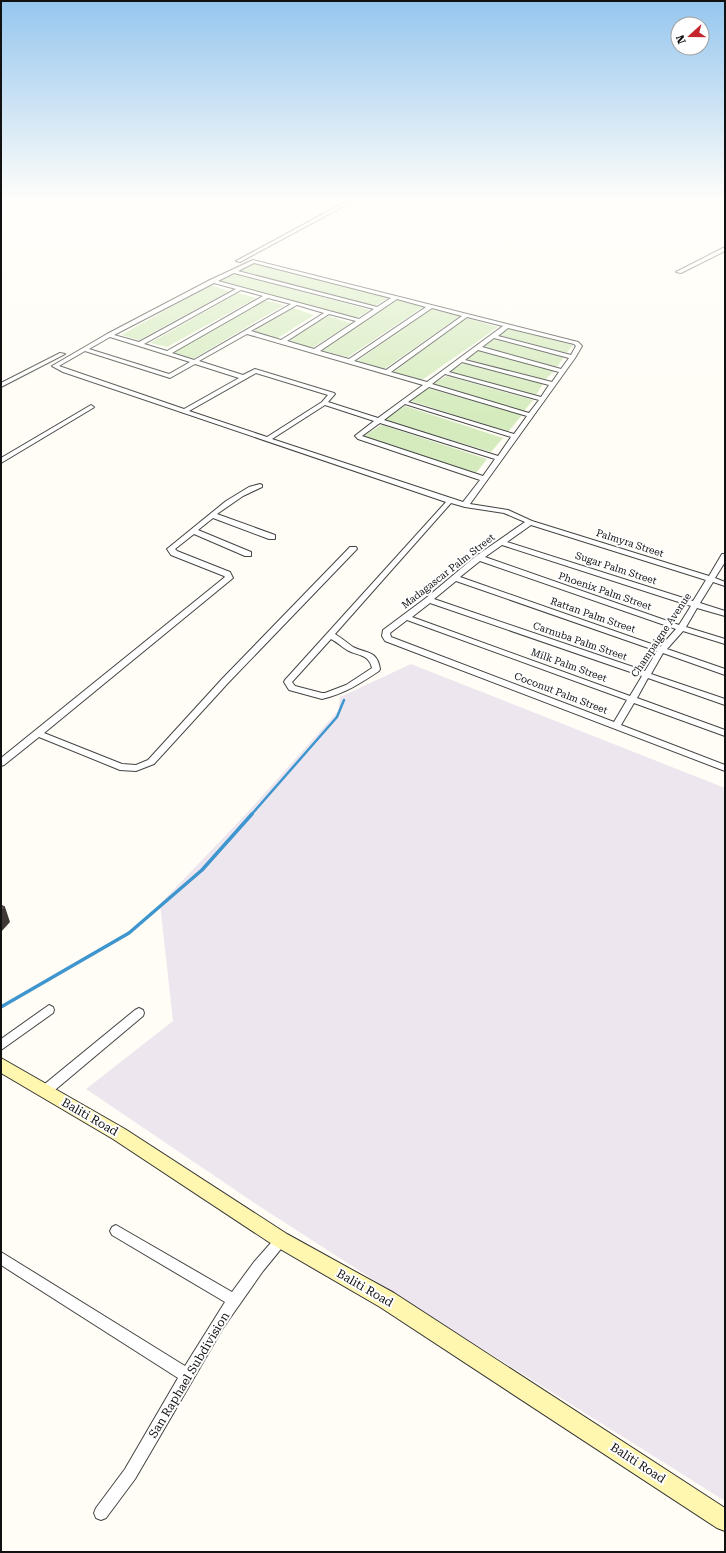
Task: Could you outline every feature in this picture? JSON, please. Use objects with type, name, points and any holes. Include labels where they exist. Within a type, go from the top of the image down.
[{"type":"main road","name":"Baliti Road","points":[[1,1065],[119,1134],[281,1240],[387,1300],[725,1520]]},
{"type":"street","points":[[85,349],[229,272]]},
{"type":"street","points":[[238,272],[378,309]]},
{"type":"street","points":[[301,272],[576,343],[579,346],[564,370],[552,384],[464,505]]},
{"type":"street","points":[[207,278],[214,274]]},
{"type":"street","points":[[1,385],[200,281]]},
{"type":"street","points":[[212,281],[361,322]]},
{"type":"street","points":[[138,345],[240,289]]},
{"type":"street","points":[[166,354],[266,297]]},
{"type":"street","points":[[315,351],[361,322],[396,297]]},
{"type":"street","points":[[85,349],[168,376],[194,363],[295,304]]},
{"type":"street","points":[[350,361],[430,306]]},
{"type":"street","points":[[282,342],[327,313]]},
{"type":"street","points":[[387,372],[466,315]]},
{"type":"street","points":[[484,479],[358,438],[358,436],[507,326]]},
{"type":"street","points":[[247,332],[530,415]]},
{"type":"street","points":[[109,335],[242,377]]},
{"type":"street","points":[[493,336],[573,357]]},
{"type":"street","points":[[477,348],[564,370]]},
{"type":"street","name":"Palmyra Street","points":[[85,349],[56,364],[55,367],[450,501],[464,505],[506,512],[530,522],[725,584]]},
{"type":"street","points":[[460,360],[552,384]]},
{"type":"street","points":[[185,412],[242,377],[255,371],[261,371],[332,394],[324,403],[268,439]]},
{"type":"street","points":[[443,372],[542,399]]},
{"type":"street","points":[[403,402],[514,436]]},
{"type":"street","points":[[324,403],[499,458]]},
{"type":"street","points":[[1,461],[92,407]]},
{"type":"street","points":[[1,763],[228,578],[229,576],[227,574],[172,552],[171,549],[213,515],[246,491],[253,487],[260,486]]},
{"type":"street","points":[[330,635],[338,638],[353,650],[366,652],[370,655],[376,665],[376,669],[349,687],[333,694],[322,696],[292,688],[288,682],[330,635],[450,501]]},
{"type":"street","points":[[213,515],[272,537]]},
{"type":"street","name":"Madagascar Palm Street","points":[[388,639],[386,632],[479,558],[530,522]]},
{"type":"street","points":[[193,531],[248,554]]},
{"type":"street","name":"Sugar Palm Street","points":[[500,542],[725,614]]},
{"type":"street","points":[[37,733],[120,767],[128,769],[143,767],[151,762],[229,677],[353,550]]},
{"type":"street","name":"Champaigne Avenue","points":[[616,726],[662,650],[681,628],[694,604],[725,556]]},
{"type":"street","name":"Phoenix Palm Street","points":[[479,558],[725,642]]},
{"type":"street","name":"Rattan Palm Street","points":[[455,578],[725,672]]},
{"type":"street","name":"Carnuba Palm Street","points":[[428,600],[725,702]]},
{"type":"street","name":"Milk Palm Street","points":[[405,617],[725,733]]},
{"type":"street","name":"Coconut Palm Street","points":[[388,639],[725,768]]},
{"type":"street","points":[[1,1044],[49,1010]]},
{"type":"street","points":[[45,1091],[139,1013]]},
{"type":"street","points":[[116,1231],[234,1300]]},
{"type":"street","name":"San Raphael Subdivision","points":[[101,1513],[129,1475],[186,1375],[234,1300],[264,1259],[281,1240]]},
{"type":"street","points":[[1,1258],[186,1375]]},
{"type":"shaded area","points":[[411,664],[725,788],[725,1501],[411,1304],[259,1206],[86,1089],[173,1021],[160,904],[247,813],[338,711],[340,697]]},
{"type":"green space","points":[[247,272],[290,272],[388,298],[375,306]]},
{"type":"green space","points":[[235,274],[370,310],[357,318],[218,282]]},
{"type":"green space","points":[[211,285],[229,291],[139,340],[121,335]]},
{"type":"green space","points":[[238,293],[256,298],[167,347],[150,343]]},
{"type":"green space","points":[[264,300],[284,305],[193,359],[173,353]]},
{"type":"green space","points":[[397,300],[423,307],[348,357],[321,350]]},
{"type":"green space","points":[[293,308],[314,315],[278,338],[254,331]]},
{"type":"green space","points":[[431,309],[460,316],[384,369],[357,361]]},
{"type":"green space","points":[[328,316],[351,323],[312,348],[286,341]]},
{"type":"green space","points":[[466,318],[498,327],[422,380],[393,372]]},
{"type":"green space","points":[[509,328],[573,345],[567,353],[498,336]]},
{"type":"green space","points":[[494,339],[564,357],[557,367],[481,347]]},
{"type":"green space","points":[[479,350],[555,370],[545,380],[465,359]]},
{"type":"green space","points":[[464,363],[543,384],[536,395],[449,372]]},
{"type":"green space","points":[[447,376],[533,400],[524,411],[432,384]]},
{"type":"green space","points":[[427,388],[522,415],[508,432],[411,401]]},
{"type":"green space","points":[[405,406],[503,438],[491,452],[384,420]]},
{"type":"green space","points":[[382,425],[487,459],[476,473],[363,436]]},
{"type":"building","points":[[1,905],[5,907],[1,911]]},
{"type":"waterway","points":[[251,815],[337,717],[344,700]]},
{"type":"waterway","points":[[1,1007],[129,933],[202,870],[252,814]]}]
